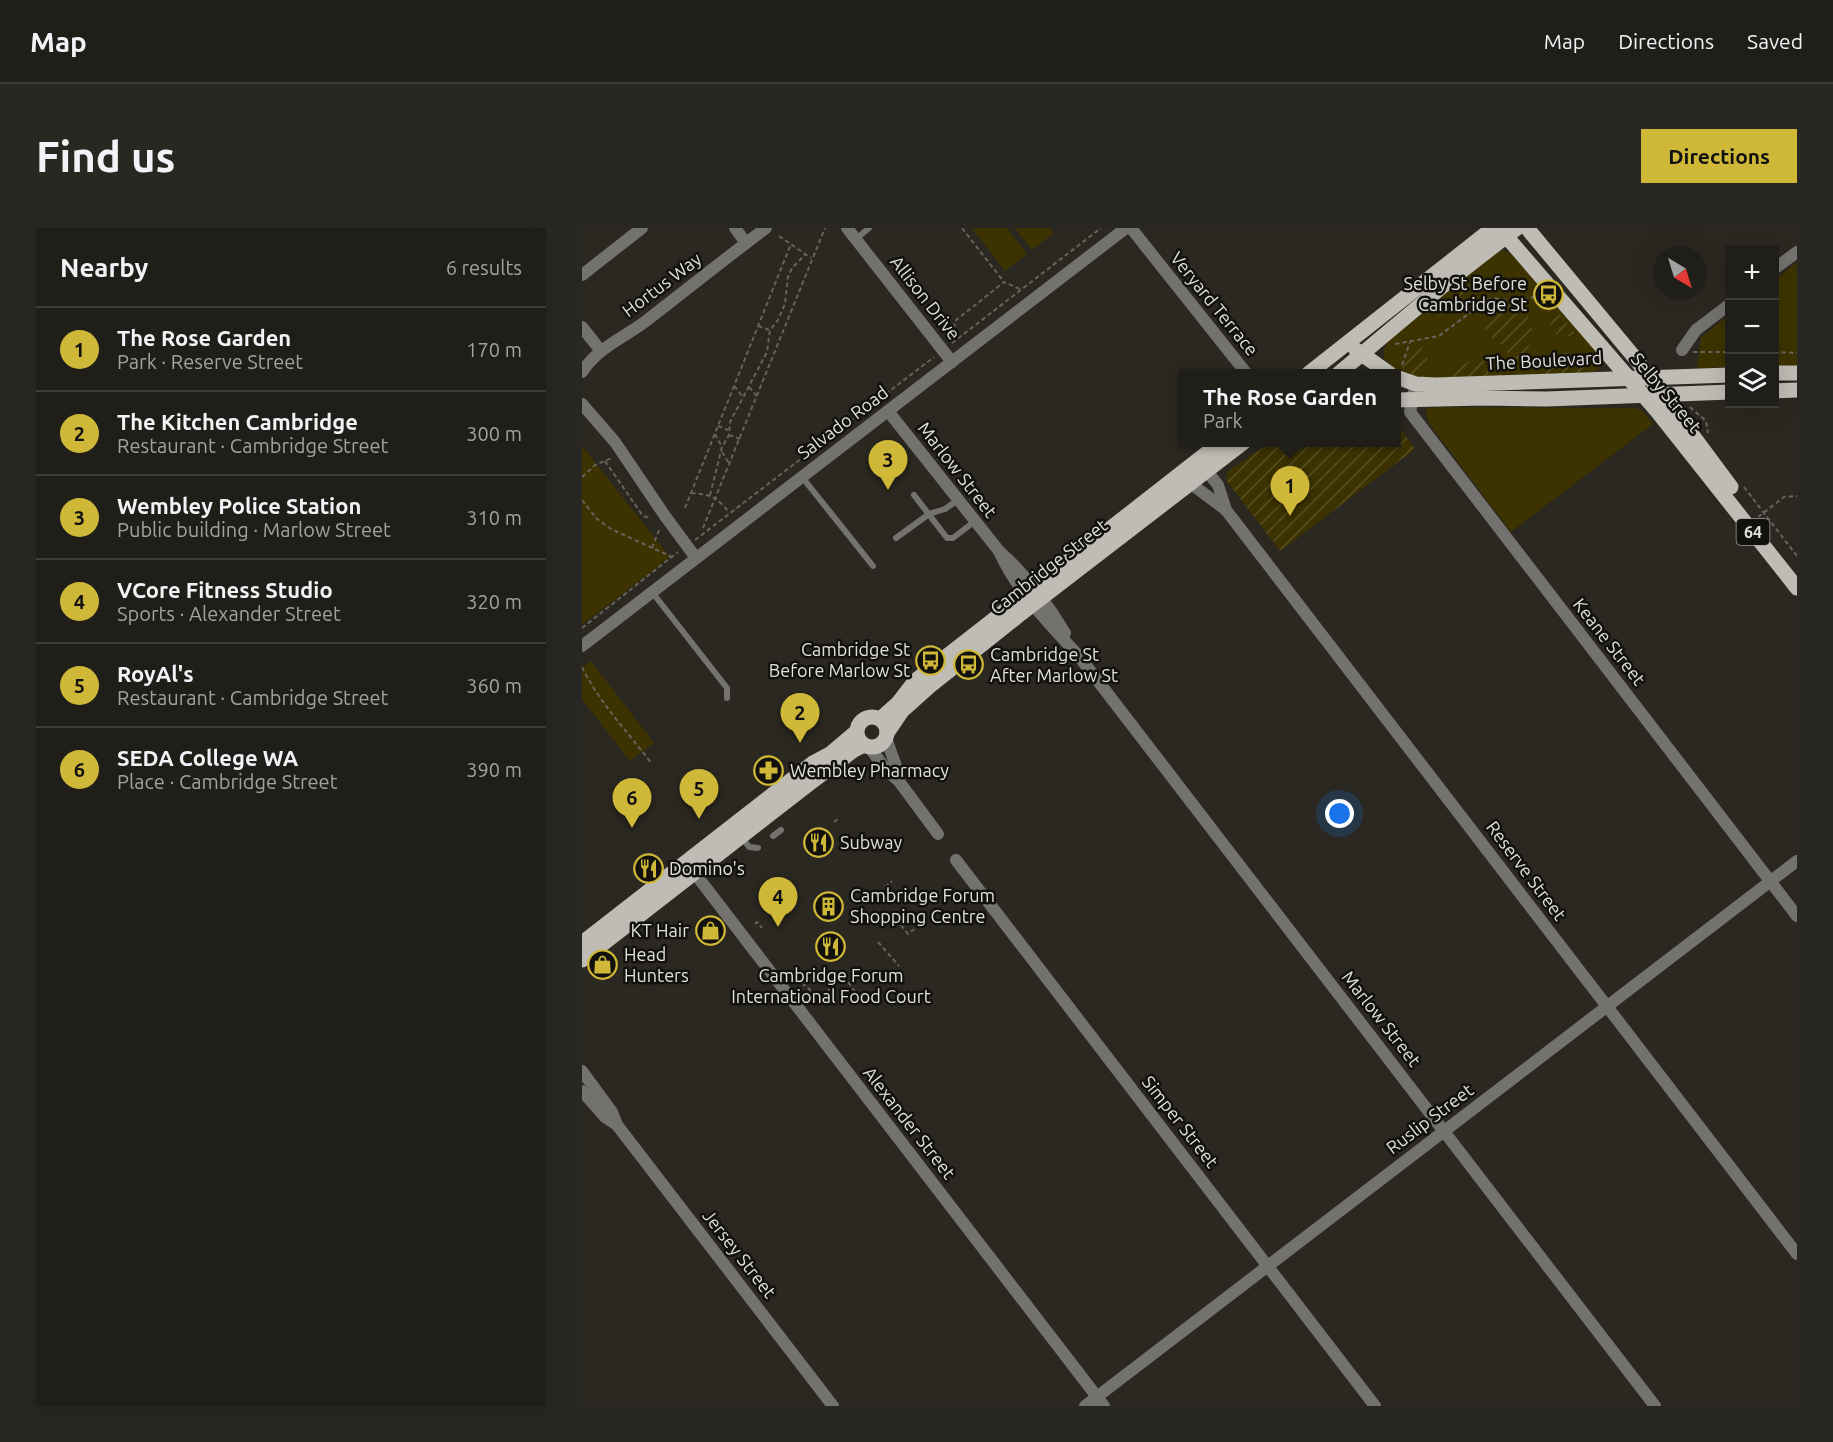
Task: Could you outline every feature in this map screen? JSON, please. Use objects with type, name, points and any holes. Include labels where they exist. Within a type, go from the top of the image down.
[{"type":"main road","points":[[1314,369],[1492,228]]},
{"type":"main road","name":"Selby Street","points":[[1527,228],[1649,376],[1797,572]]},
{"type":"main road","points":[[1344,369],[1507,231]]},
{"type":"main road","name":"Selby Street","points":[[1507,231],[1644,395],[1797,588]]},
{"type":"main road","name":"The Boulevard","points":[[1346,343],[1388,369]]},
{"type":"main road","points":[[1779,374],[1797,373]]},
{"type":"main road","name":"The Boulevard","points":[[1401,398],[1415,392],[1485,384],[1649,376],[1725,375]]},
{"type":"main road","name":"The Boulevard","points":[[1401,379],[1415,392],[1547,399],[1725,392]]},
{"type":"main road","points":[[1779,391],[1797,390]]},
{"type":"main road","name":"Cambridge Street","points":[[885,730],[898,703],[915,681],[1190,483],[1217,447]]},
{"type":"main road","name":"Cambridge Street","points":[[1034,596],[1202,466],[1223,459],[1238,447]]},
{"type":"main road","points":[[1223,459],[1246,447]]},
{"type":"main road","points":[[875,717],[885,730],[882,744],[876,747],[863,742],[857,727],[864,719],[875,717]]},
{"type":"main road","points":[[582,960],[690,867],[741,837],[863,742]]},
{"type":"main road","points":[[582,943],[863,742]]},
{"type":"street","points":[[582,275],[642,228]]},
{"type":"street","points":[[735,228],[746,243]]},
{"type":"street","name":"Hortus Way","points":[[582,372],[589,361],[601,351],[644,323],[766,228]]},
{"type":"street","name":"Allison Drive","points":[[847,228],[952,362]]},
{"type":"street","name":"Salvado Road","points":[[582,646],[1126,228]]},
{"type":"street","name":"Veryard Terrace","points":[[1131,228],[1243,369]]},
{"type":"street","points":[[1779,265],[1797,252]]},
{"type":"street","points":[[1682,350],[1696,330],[1725,308]]},
{"type":"street","points":[[582,327],[601,351]]},
{"type":"street","name":"Keane Street","points":[[1415,392],[1410,412],[1797,916]]},
{"type":"street","points":[[582,404],[623,454],[696,558]]},
{"type":"street","name":"Marlow Street","points":[[888,411],[999,551],[1009,574],[1053,614],[1078,655],[1655,1406]]},
{"type":"street","name":"Reserve Street","points":[[1202,466],[1218,485],[1226,510]]},
{"type":"street","name":"Reserve Street","points":[[1190,483],[1226,510],[1797,1254]]},
{"type":"street","points":[[885,730],[897,769],[898,780]]},
{"type":"street","points":[[863,742],[889,773],[898,780],[938,834]]},
{"type":"street","name":"Simper Street","points":[[956,860],[1375,1406]]},
{"type":"street","name":"Ruslip Street","points":[[1085,1406],[1100,1401],[1268,1265],[1797,861]]},
{"type":"street","name":"Alexander Street","points":[[690,867],[1100,1401]]},
{"type":"street","name":"Jersey Street","points":[[582,1071],[612,1112],[617,1125],[833,1406]]},
{"type":"street","name":"Jersey Street","points":[[582,1091],[605,1117],[617,1125]]},
{"type":"lane","points":[[856,239],[869,228]]},
{"type":"lane","points":[[802,477],[873,566]]},
{"type":"lane","points":[[914,495],[947,538],[950,539],[975,521]]},
{"type":"lane","points":[[896,538],[929,514],[945,509],[958,500]]},
{"type":"lane","points":[[652,592],[727,688],[727,698]]},
{"type":"lane","points":[[773,836],[781,830]]},
{"type":"lane","points":[[741,837],[753,849],[758,848]]},
{"type":"path","points":[[703,528],[825,228]]},
{"type":"path","points":[[962,228],[1004,282],[1021,290]]},
{"type":"path","points":[[1004,282],[955,321],[952,343],[1101,228]]},
{"type":"path","points":[[779,236],[812,259]]},
{"type":"path","points":[[685,508],[791,244]]},
{"type":"path","points":[[710,495],[722,448],[729,435],[730,422],[767,352],[770,330],[778,320],[785,304],[790,273],[806,254]]},
{"type":"path","points":[[781,269],[790,273]]},
{"type":"path","points":[[1391,342],[1397,345],[1439,336],[1487,300],[1494,298],[1524,301],[1544,291]]},
{"type":"path","points":[[778,320],[786,324]]},
{"type":"path","points":[[758,326],[770,330]]},
{"type":"path","points":[[1398,369],[1410,342]]},
{"type":"path","points":[[767,352],[774,355]]},
{"type":"path","points":[[1697,353],[1725,352]]},
{"type":"path","points":[[1779,352],[1797,353]]},
{"type":"path","points":[[697,538],[934,357]]},
{"type":"path","points":[[734,386],[743,397]]},
{"type":"path","points":[[749,386],[757,396]]},
{"type":"path","points":[[1689,407],[1694,410]]},
{"type":"path","points":[[718,426],[728,430]]},
{"type":"path","points":[[715,433],[729,465]]},
{"type":"path","points":[[729,435],[740,439]]},
{"type":"path","points":[[582,477],[595,465],[623,454]]},
{"type":"path","points":[[605,461],[643,516],[658,520]]},
{"type":"path","points":[[691,493],[710,495],[730,513]]},
{"type":"path","points":[[1755,519],[1784,497],[1797,496]]},
{"type":"path","points":[[582,500],[597,519],[610,529],[673,558]]},
{"type":"path","points":[[652,548],[661,525]]},
{"type":"path","points":[[582,628],[673,558],[675,554]]},
{"type":"path","points":[[582,667],[595,692],[652,764]]},
{"type":"path","points":[[834,822],[838,819]]},
{"type":"path","points":[[885,886],[892,881]]},
{"type":"path","points":[[776,908],[779,911]]},
{"type":"path","points":[[754,924],[757,922],[762,927]]},
{"type":"path","points":[[901,925],[908,934],[923,922]]},
{"type":"path","points":[[878,942],[899,966]]},
{"type":"path","points":[[848,982],[859,997]]},
{"type":"path","points":[[803,986],[805,984],[814,993]]},
{"type":"path","points":[[817,1004],[833,992],[831,989],[819,996]]},
{"type":"shaded area","points":[[972,228],[1007,228],[1027,254],[1005,271]]},
{"type":"shaded area","points":[[1015,228],[1050,228],[1054,233],[1032,250]]},
{"type":"shaded area","points":[[1498,251],[1504,251],[1515,255],[1604,360],[1602,366],[1595,372],[1443,381],[1403,373],[1401,369],[1394,368],[1384,358],[1388,340]]},
{"type":"shaded area","points":[[1797,262],[1797,367],[1779,367],[1779,277]]},
{"type":"shaded area","points":[[1468,278],[1476,306],[1470,311],[1455,306],[1437,317],[1424,314]]},
{"type":"shaded area","points":[[1494,300],[1524,303],[1532,329],[1526,364],[1518,369],[1512,367],[1506,348],[1490,337],[1484,326],[1487,302]]},
{"type":"shaded area","points":[[1548,310],[1560,315],[1579,338],[1557,335],[1552,329]]},
{"type":"shaded area","points":[[1725,318],[1725,367],[1697,368],[1701,337]]},
{"type":"shaded area","points":[[1420,342],[1428,359],[1423,379],[1403,373],[1402,369],[1411,346]]},
{"type":"shaded area","points":[[1559,353],[1592,353],[1597,362],[1587,373],[1544,375],[1550,360]]},
{"type":"shaded area","points":[[1484,358],[1492,362],[1503,378],[1443,381],[1454,367]]},
{"type":"shaded area","points":[[1436,407],[1635,408],[1643,411],[1653,424],[1511,532],[1429,423],[1425,409]]},
{"type":"shaded area","points":[[1401,430],[1415,449],[1280,551],[1226,480],[1228,471],[1264,447],[1401,447]]},
{"type":"shaded area","points":[[582,446],[670,557],[582,625]]},
{"type":"shaded area","points":[[591,661],[654,743],[630,761],[582,699],[582,668]]},
{"type":"place","name":"Selby St Before Cambridge St","points":[[1548,294]]},
{"type":"place","name":"Wembley Police Station","points":[[888,490]]},
{"type":"place","name":"The Rose Garden","points":[[1290,516]]},
{"type":"place","name":"Cambridge St Before Marlow St","points":[[931,660]]},
{"type":"place","name":"Cambridge St After Marlow St","points":[[969,665]]},
{"type":"place","name":"The Kitchen Cambridge","points":[[800,743]]},
{"type":"place","name":"Wembley Pharmacy","points":[[769,771]]},
{"type":"place","name":"RoyAl's","points":[[699,819]]},
{"type":"place","name":"SEDA College WA","points":[[632,828]]},
{"type":"place","name":"Subway","points":[[819,843]]},
{"type":"place","name":"Domino's","points":[[648,869]]},
{"type":"place","name":"Cambridge Forum Shopping Centre","points":[[829,906]]},
{"type":"place","name":"VCore Fitness Studio","points":[[778,927]]},
{"type":"place","name":"KT Hair","points":[[710,931]]},
{"type":"place","name":"Cambridge Forum International Food Court","points":[[831,947]]},
{"type":"place","name":"Head Hunters","points":[[603,965]]}]
